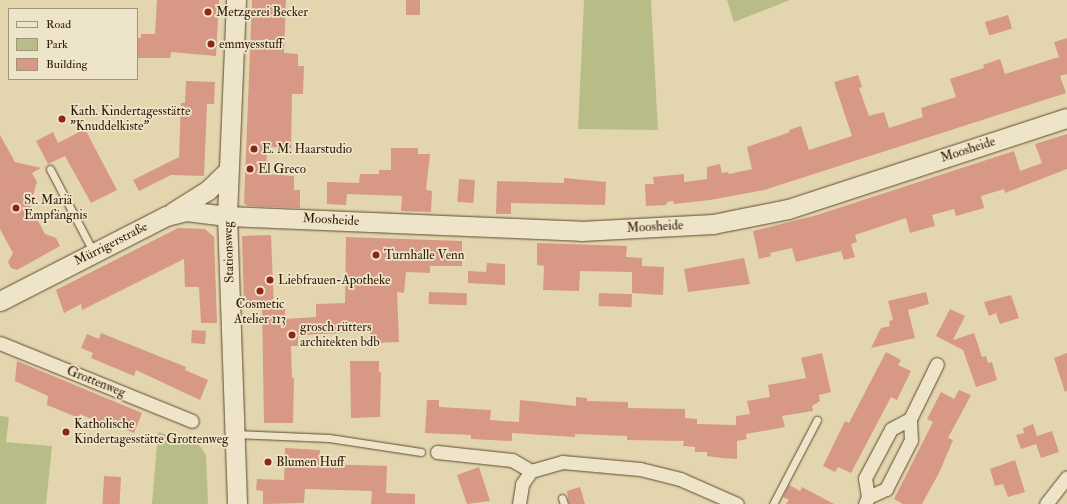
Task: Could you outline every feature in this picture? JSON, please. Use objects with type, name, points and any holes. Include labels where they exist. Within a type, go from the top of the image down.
[{"type":"street","name":"Stationsweg","points":[[236,0],[228,216],[237,504]]},
{"type":"street","name":"Moosheide","points":[[228,216],[581,231],[713,224],[788,209],[1067,118]]},
{"type":"street","points":[[166,216],[207,191],[229,170]]},
{"type":"street","name":"Mürrigerstraße","points":[[0,301],[166,216],[186,211],[228,216]]},
{"type":"street","name":"Grottenweg","points":[[0,343],[192,420]]},
{"type":"street","points":[[910,420],[891,429],[865,478],[866,501],[886,489],[911,440],[910,420],[937,364]]},
{"type":"street","points":[[437,452],[512,460],[531,471]]},
{"type":"street","points":[[519,504],[522,484],[531,471],[562,462],[640,469],[680,479],[737,504]]},
{"type":"street","points":[[1046,504],[1067,477]]},
{"type":"lane","points":[[50,169],[94,253]]},
{"type":"lane","points":[[773,504],[817,420]]},
{"type":"lane","points":[[236,434],[329,438],[421,452]]},
{"type":"green space","points":[[584,0],[653,0],[651,1],[658,130],[578,129]]},
{"type":"green space","points":[[727,0],[790,0],[734,22]]},
{"type":"green space","points":[[0,416],[9,417],[6,442],[52,446],[46,504],[0,504]]},
{"type":"green space","points":[[158,432],[199,445],[206,455],[208,504],[152,504]]},
{"type":"building","points":[[157,0],[219,0],[216,56],[171,52],[170,58],[138,58],[138,38],[141,38],[141,34],[155,34]]},
{"type":"building","points":[[252,0],[286,0],[284,53],[298,54],[298,66],[304,66],[303,94],[292,94],[291,148],[267,147],[266,174],[294,176],[294,190],[300,190],[300,208],[248,206],[244,203]]},
{"type":"building","points":[[406,0],[420,0],[420,15],[406,15]]},
{"type":"building","points":[[1008,15],[1012,28],[989,35],[985,22]]},
{"type":"building","points":[[1067,38],[1067,74],[1060,76],[1066,93],[764,190],[710,200],[674,204],[673,201],[667,202],[666,205],[646,206],[645,184],[654,184],[653,177],[684,174],[684,182],[707,179],[707,167],[720,164],[722,173],[728,172],[729,174],[752,169],[747,147],[790,132],[789,130],[801,126],[809,150],[852,136],[834,82],[858,75],[862,87],[859,88],[869,116],[884,112],[889,128],[923,117],[921,108],[956,97],[950,79],[984,68],[983,65],[1000,59],[1005,74],[1059,57],[1054,42]]},
{"type":"building","points":[[186,81],[215,82],[214,104],[207,104],[204,176],[171,175],[139,191],[133,180],[179,157],[181,103],[185,103]]},
{"type":"building","points":[[85,129],[117,190],[91,203],[65,156],[48,164],[36,141],[53,132],[58,143]]},
{"type":"building","points":[[1067,134],[1067,169],[1005,193],[1004,189],[981,196],[984,208],[956,216],[954,209],[932,215],[935,226],[910,233],[906,218],[855,235],[857,242],[851,244],[855,257],[844,260],[841,251],[796,262],[792,248],[770,253],[771,256],[759,259],[753,231],[817,215],[1014,151],[1020,171],[1042,163],[1035,144]]},
{"type":"building","name":"St. Mariä Empfängnis","points":[[0,135],[15,162],[41,168],[32,173],[37,182],[30,206],[45,234],[56,238],[60,246],[17,270],[11,268],[8,262],[13,253],[0,229]]},
{"type":"building","points":[[391,148],[418,148],[418,154],[430,154],[426,190],[432,191],[431,212],[401,211],[402,196],[347,194],[346,205],[327,204],[327,182],[359,183],[360,174],[379,174],[379,170],[391,170]]},
{"type":"building","points":[[564,178],[606,182],[605,205],[511,203],[511,214],[496,214],[497,181],[564,183]]},
{"type":"building","points":[[459,179],[475,180],[473,203],[457,202]]},
{"type":"building","points":[[178,228],[205,229],[214,237],[217,323],[201,323],[199,287],[185,287],[184,259],[82,310],[81,304],[64,313],[56,290]]},
{"type":"building","points":[[271,235],[274,308],[285,308],[285,319],[316,317],[316,304],[345,303],[346,237],[462,241],[462,266],[430,266],[430,273],[406,272],[404,293],[397,292],[399,342],[373,343],[370,332],[298,335],[298,346],[291,346],[292,378],[294,378],[293,423],[264,423],[262,306],[244,307],[242,236]]},
{"type":"building","points":[[537,243],[627,246],[626,257],[642,258],[642,266],[664,267],[663,295],[632,293],[632,272],[580,271],[579,291],[543,290],[544,266],[537,265]]},
{"type":"building","points":[[744,258],[750,284],[688,292],[684,269]]},
{"type":"building","points":[[487,263],[505,264],[505,285],[468,283],[468,271],[486,272]]},
{"type":"building","points":[[429,292],[467,293],[467,305],[429,304]]},
{"type":"building","points":[[926,292],[929,304],[908,310],[915,338],[871,348],[881,328],[890,326],[889,321],[893,320],[888,301]]},
{"type":"building","points":[[599,293],[632,294],[632,307],[599,306]]},
{"type":"building","points":[[1011,295],[1019,318],[1000,324],[996,313],[989,316],[984,302]]},
{"type":"building","points":[[950,309],[965,316],[953,340],[974,333],[982,357],[986,356],[988,363],[992,362],[997,380],[976,387],[963,350],[936,336]]},
{"type":"building","points":[[192,330],[206,331],[205,344],[191,343]]},
{"type":"building","points":[[101,333],[186,367],[185,370],[208,380],[200,400],[136,370],[134,376],[91,358],[93,353],[81,348],[87,334],[99,339]]},
{"type":"building","points":[[886,352],[901,360],[898,365],[911,371],[897,400],[891,397],[851,473],[838,467],[835,472],[823,466],[845,421],[849,423]]},
{"type":"building","points":[[822,353],[831,392],[819,395],[820,401],[812,406],[813,411],[782,416],[785,427],[746,434],[747,439],[737,441],[737,459],[707,456],[707,452],[695,452],[695,447],[683,446],[684,441],[627,440],[627,436],[575,434],[575,437],[512,433],[512,441],[471,439],[471,435],[425,433],[427,400],[439,400],[439,407],[491,410],[490,420],[519,422],[520,400],[576,406],[576,397],[587,398],[587,401],[628,402],[628,408],[685,409],[685,418],[697,419],[697,424],[736,425],[736,416],[750,414],[747,401],[770,397],[768,385],[806,378],[801,358]]},
{"type":"building","points":[[1067,353],[1067,391],[1065,392],[1054,358]]},
{"type":"building","points":[[17,361],[142,413],[134,433],[102,420],[100,423],[80,414],[79,418],[47,405],[48,396],[15,381]]},
{"type":"building","points":[[350,361],[379,361],[379,372],[381,372],[380,417],[351,418]]},
{"type":"building","points":[[959,390],[971,395],[948,438],[953,440],[939,473],[922,504],[903,504],[894,499],[933,422],[927,419],[941,392],[954,399]]},
{"type":"building","points":[[1033,424],[1037,436],[1052,431],[1059,452],[1041,458],[1036,444],[1021,449],[1016,435],[1024,433],[1023,428]]},
{"type":"building","points":[[285,448],[320,450],[319,464],[387,466],[386,493],[415,494],[415,504],[371,504],[372,491],[305,489],[304,503],[263,504],[263,491],[256,490],[257,479],[284,480]]},
{"type":"building","points":[[1015,460],[1025,492],[1008,497],[1003,484],[995,486],[990,469]]},
{"type":"building","points":[[479,467],[490,501],[467,504],[457,475]]},
{"type":"building","points":[[104,476],[121,477],[120,504],[103,504]]},
{"type":"building","points":[[789,485],[800,491],[802,487],[834,504],[786,504],[789,500],[783,497]]},
{"type":"building","points":[[580,487],[585,504],[569,504],[567,491]]},
{"type":"place","name":"Metzgerei Becker","points":[[208,12]]},
{"type":"place","name":"emmyesstuff","points":[[211,44]]},
{"type":"place","name":"Kath. Kindertagesstätte \"Knuddelkiste\"","points":[[62,119]]},
{"type":"place","name":"E. M. Haarstudio","points":[[254,149]]},
{"type":"place","name":"El Greco","points":[[250,169]]},
{"type":"place","name":"St. Mariä Empfängnis","points":[[16,208]]},
{"type":"place","name":"Turnhalle Venn","points":[[376,255]]},
{"type":"place","name":"Liebfrauen-Apotheke","points":[[270,280]]},
{"type":"place","name":"Cosmetic Atelier 113","points":[[260,291]]},
{"type":"place","name":"grosch rütters architekten bdb","points":[[292,335]]},
{"type":"place","name":"Katholische Kindertagesstätte Grottenweg","points":[[66,432]]},
{"type":"place","name":"Blumen Huff","points":[[268,462]]}]
